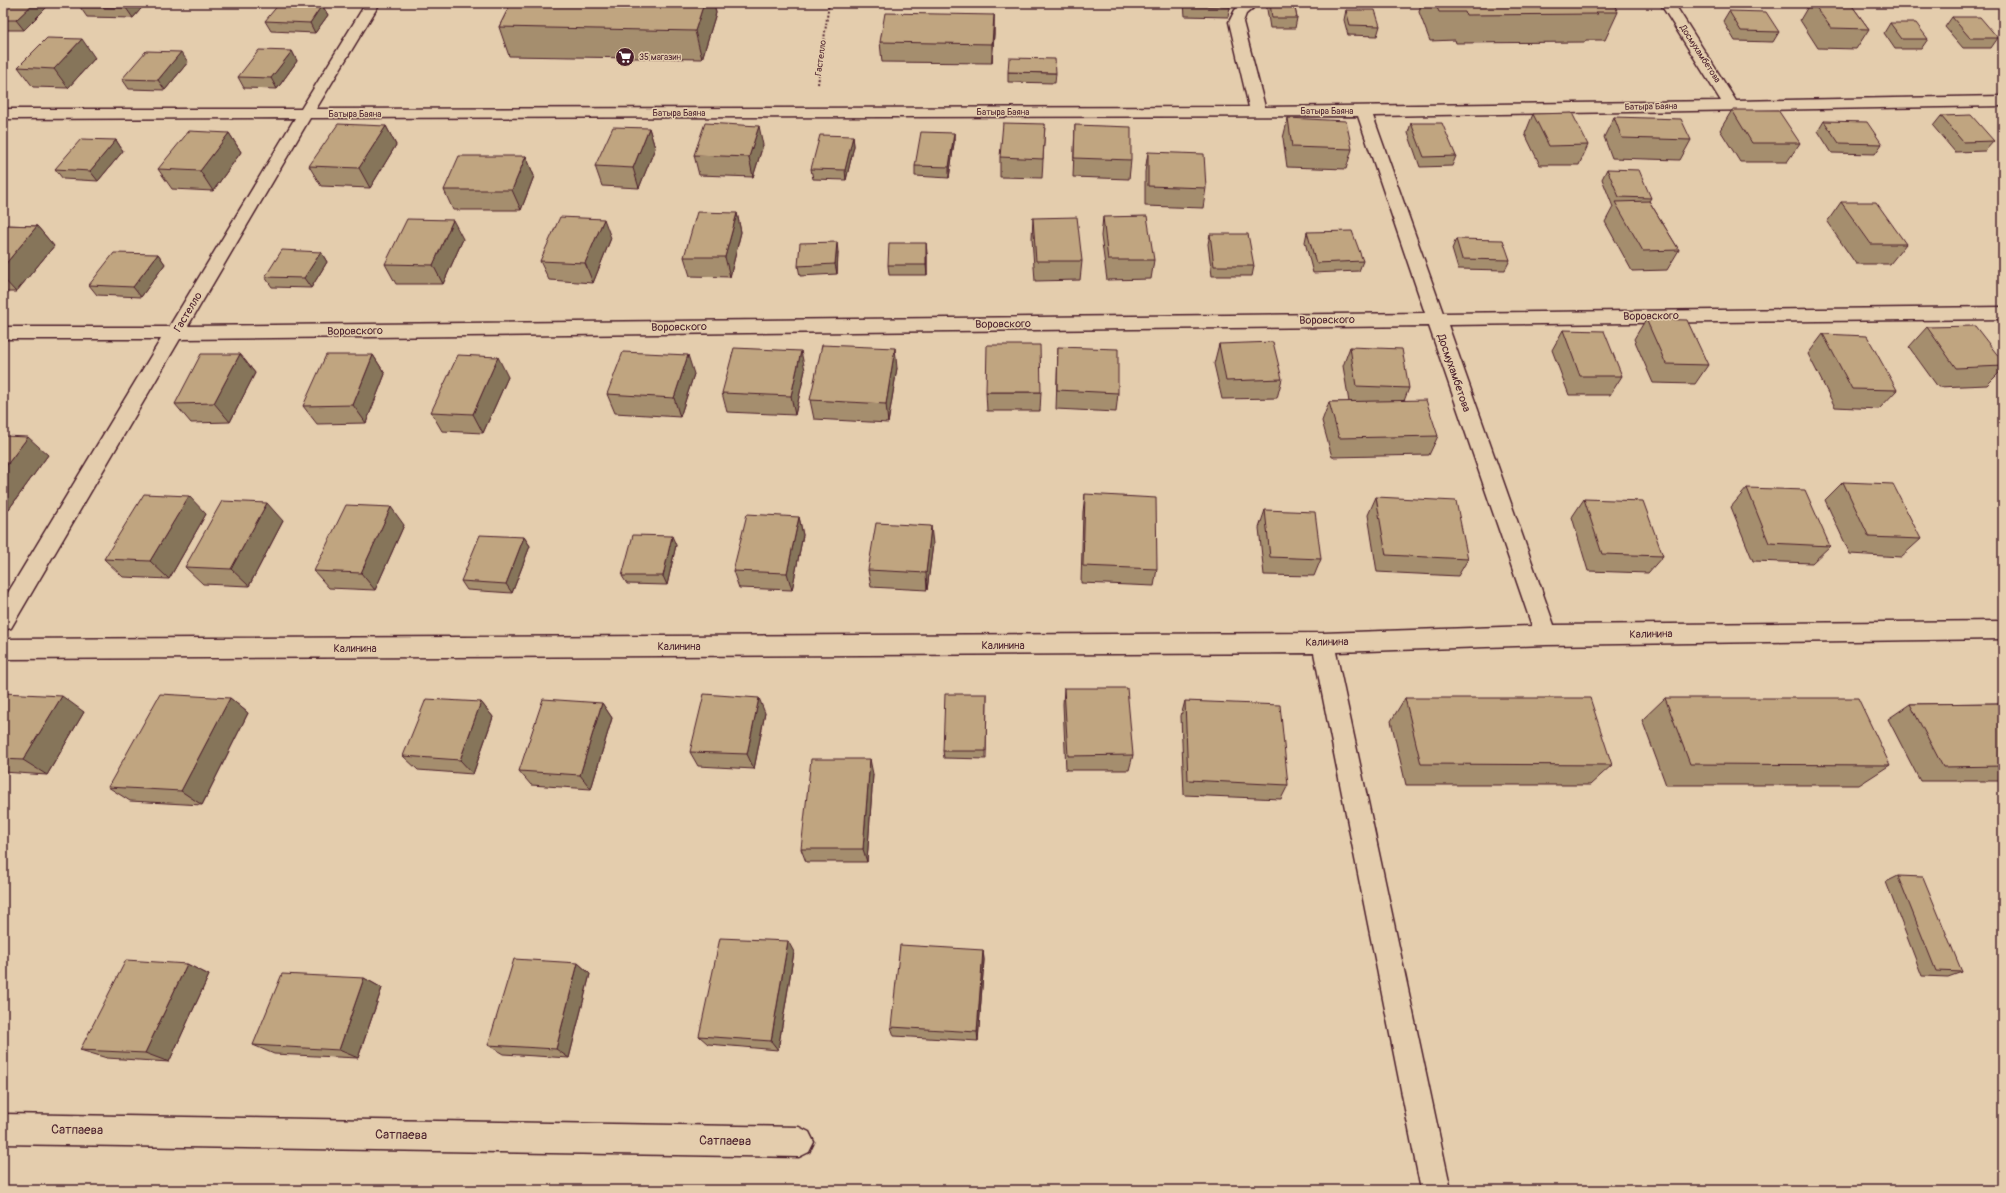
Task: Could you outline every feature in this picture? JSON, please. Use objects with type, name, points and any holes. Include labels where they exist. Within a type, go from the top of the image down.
[{"type":"street","name":"Гастелло","points":[[3,621],[305,114],[373,3]]},
{"type":"street","points":[[1252,3],[1242,9],[1237,15],[1236,22],[1258,111]]},
{"type":"street","name":"Досмухамбетова","points":[[1667,3],[1732,106]]},
{"type":"street","name":"Батыра Баяна","points":[[3,114],[1364,111],[2003,102]]},
{"type":"street","name":"Досмухамбетова","points":[[1364,111],[1546,635]]},
{"type":"street","name":"Воровского","points":[[3,333],[175,333],[2003,313]]},
{"type":"street","name":"Калинина","points":[[3,649],[1323,643],[1546,635],[2003,630]]},
{"type":"street","points":[[1323,643],[1436,1190]]},
{"type":"street","name":"Сатпаева","points":[[3,1129],[799,1142]]},
{"type":"path","name":"Гастелло","points":[[814,112],[829,3]]},
{"type":"building","points":[[10,3],[34,3],[16,20],[3,20],[3,10]]},
{"type":"building","points":[[84,3],[131,3],[126,8],[80,7]]},
{"type":"building","points":[[511,3],[704,3],[695,31],[499,27]]},
{"type":"building","points":[[1186,3],[1229,3],[1230,7],[1186,6]]},
{"type":"building","points":[[1270,3],[1294,3],[1297,18],[1272,18]]},
{"type":"building","points":[[1435,3],[1613,3],[1618,12],[1596,12],[1598,14],[1466,15],[1465,12],[1439,12]]},
{"type":"building","points":[[1813,3],[1850,3],[1869,29],[1831,28]]},
{"type":"building","points":[[279,4],[322,5],[310,23],[265,21]]},
{"type":"building","points":[[1346,10],[1375,10],[1380,26],[1350,25]]},
{"type":"building","points":[[1729,11],[1766,12],[1779,32],[1741,31]]},
{"type":"building","points":[[885,13],[994,15],[992,44],[880,42]]},
{"type":"building","points":[[1952,17],[1980,17],[1998,38],[1970,38]]},
{"type":"building","points":[[1890,23],[1916,23],[1928,39],[1902,39]]},
{"type":"building","points":[[47,38],[82,39],[54,69],[18,67]]},
{"type":"building","points":[[259,50],[292,51],[271,78],[238,77]]},
{"type":"building","points":[[146,51],[181,52],[158,80],[122,79]]},
{"type":"building","points":[[1009,58],[1055,59],[1056,73],[1008,72]]},
{"type":"building","points":[[1732,110],[1778,110],[1800,143],[1752,143]]},
{"type":"building","points":[[1572,113],[1588,145],[1549,146],[1533,114]]},
{"type":"building","points":[[1971,115],[1994,141],[1963,142],[1941,116]]},
{"type":"building","points":[[1614,117],[1681,119],[1691,140],[1622,138]]},
{"type":"building","points":[[1288,118],[1346,121],[1352,149],[1292,147]]},
{"type":"building","points":[[1824,121],[1867,122],[1882,144],[1839,143]]},
{"type":"building","points":[[705,123],[759,126],[749,157],[694,155]]},
{"type":"building","points":[[1003,123],[1045,124],[1043,159],[1000,157]]},
{"type":"building","points":[[1411,123],[1442,123],[1456,156],[1424,157]]},
{"type":"building","points":[[338,124],[386,126],[359,168],[309,166]]},
{"type":"building","points":[[1075,125],[1131,127],[1131,160],[1074,158]]},
{"type":"building","points":[[613,127],[649,128],[633,168],[595,166]]},
{"type":"building","points":[[189,131],[229,133],[200,171],[158,169]]},
{"type":"building","points":[[921,132],[954,133],[949,167],[915,166]]},
{"type":"building","points":[[820,135],[853,136],[845,170],[811,169]]},
{"type":"building","points":[[81,139],[116,140],[90,171],[55,169]]},
{"type":"building","points":[[1148,152],[1204,154],[1206,188],[1148,186]]},
{"type":"building","points":[[459,156],[526,156],[512,190],[444,190]]},
{"type":"building","points":[[1607,169],[1639,170],[1651,198],[1619,197]]},
{"type":"building","points":[[1649,201],[1679,250],[1643,251],[1615,202]]},
{"type":"building","points":[[1841,202],[1876,202],[1906,244],[1871,244]]},
{"type":"building","points":[[697,212],[737,213],[725,257],[684,257]]},
{"type":"building","points":[[1147,216],[1154,260],[1108,260],[1103,217]]},
{"type":"building","points":[[560,217],[604,219],[585,263],[540,261]]},
{"type":"building","points":[[1077,217],[1082,261],[1036,261],[1033,218]]},
{"type":"building","points":[[407,219],[453,220],[433,265],[385,264]]},
{"type":"building","points":[[3,225],[37,226],[3,267]]},
{"type":"building","points":[[1352,231],[1363,261],[1316,263],[1307,232]]},
{"type":"building","points":[[1210,234],[1248,234],[1254,266],[1214,266]]},
{"type":"building","points":[[1456,239],[1503,240],[1510,260],[1462,259]]},
{"type":"building","points":[[837,242],[835,264],[798,266],[800,243]]},
{"type":"building","points":[[889,243],[926,243],[926,265],[888,265]]},
{"type":"building","points":[[282,250],[321,252],[304,278],[265,277]]},
{"type":"building","points":[[114,253],[158,254],[133,287],[89,285]]},
{"type":"building","points":[[1646,319],[1687,320],[1708,365],[1666,364]]},
{"type":"building","points":[[1975,326],[2003,362],[2003,366],[1956,368],[1927,327]]},
{"type":"building","points":[[1563,330],[1604,331],[1622,376],[1580,376]]},
{"type":"building","points":[[1823,334],[1867,336],[1897,390],[1852,389]]},
{"type":"building","points":[[1273,342],[1282,379],[1226,381],[1219,344]]},
{"type":"building","points":[[822,345],[895,348],[886,404],[810,400]]},
{"type":"building","points":[[987,345],[1040,345],[1041,392],[986,392]]},
{"type":"building","points":[[1058,347],[1118,349],[1118,393],[1057,390]]},
{"type":"building","points":[[1350,347],[1402,349],[1409,388],[1356,386]]},
{"type":"building","points":[[734,348],[801,351],[791,396],[722,393]]},
{"type":"building","points":[[623,352],[688,355],[674,398],[607,394]]},
{"type":"building","points":[[201,354],[240,354],[214,403],[175,404]]},
{"type":"building","points":[[326,355],[373,355],[353,405],[303,406]]},
{"type":"building","points":[[458,355],[498,357],[473,414],[431,412]]},
{"type":"building","points":[[1426,400],[1438,436],[1339,438],[1329,402]]},
{"type":"building","points":[[3,436],[28,437],[3,470]]},
{"type":"building","points":[[1843,482],[1893,484],[1921,539],[1869,537]]},
{"type":"building","points":[[1747,488],[1805,490],[1830,546],[1769,543]]},
{"type":"building","points":[[144,494],[189,496],[150,561],[104,559]]},
{"type":"building","points":[[1085,494],[1156,498],[1157,569],[1083,566]]},
{"type":"building","points":[[1376,497],[1456,501],[1468,559],[1386,555]]},
{"type":"building","points":[[1584,499],[1643,501],[1663,556],[1602,554]]},
{"type":"building","points":[[222,501],[267,503],[231,569],[185,567]]},
{"type":"building","points":[[346,505],[391,507],[361,573],[314,571]]},
{"type":"building","points":[[1265,510],[1315,512],[1321,559],[1270,557]]},
{"type":"building","points":[[747,514],[799,517],[787,573],[733,571]]},
{"type":"building","points":[[876,523],[931,526],[926,573],[868,570]]},
{"type":"building","points":[[480,535],[524,537],[506,584],[461,581]]},
{"type":"building","points":[[633,535],[672,536],[663,576],[622,576]]},
{"type":"building","points":[[1064,688],[1127,688],[1133,755],[1068,756]]},
{"type":"building","points":[[3,693],[62,696],[23,760],[3,759]]},
{"type":"building","points":[[160,694],[230,698],[181,791],[108,787]]},
{"type":"building","points":[[704,694],[759,698],[747,754],[690,752]]},
{"type":"building","points":[[945,694],[987,694],[986,751],[943,751]]},
{"type":"building","points":[[1405,698],[1590,698],[1612,765],[1421,764]]},
{"type":"building","points":[[1665,698],[1858,698],[1890,765],[1690,764]]},
{"type":"building","points":[[426,699],[481,702],[460,760],[403,756]]},
{"type":"building","points":[[543,699],[602,703],[580,775],[519,771]]},
{"type":"building","points":[[1185,701],[1280,705],[1288,785],[1188,780]]},
{"type":"building","points":[[2003,703],[2003,766],[1943,767],[1910,704]]},
{"type":"building","points":[[811,759],[870,759],[863,849],[801,849]]},
{"type":"building","points":[[1898,876],[1923,877],[1962,972],[1936,971]]},
{"type":"building","points":[[720,938],[788,941],[771,1041],[699,1036]]},
{"type":"building","points":[[900,945],[983,950],[977,1032],[891,1027]]},
{"type":"building","points":[[514,959],[578,963],[556,1049],[488,1045]]},
{"type":"building","points":[[126,960],[187,964],[145,1053],[80,1050]]},
{"type":"building","points":[[282,974],[364,978],[339,1050],[253,1045]]},
{"type":"place","name":"35 магазин","points":[[625,57]]}]
